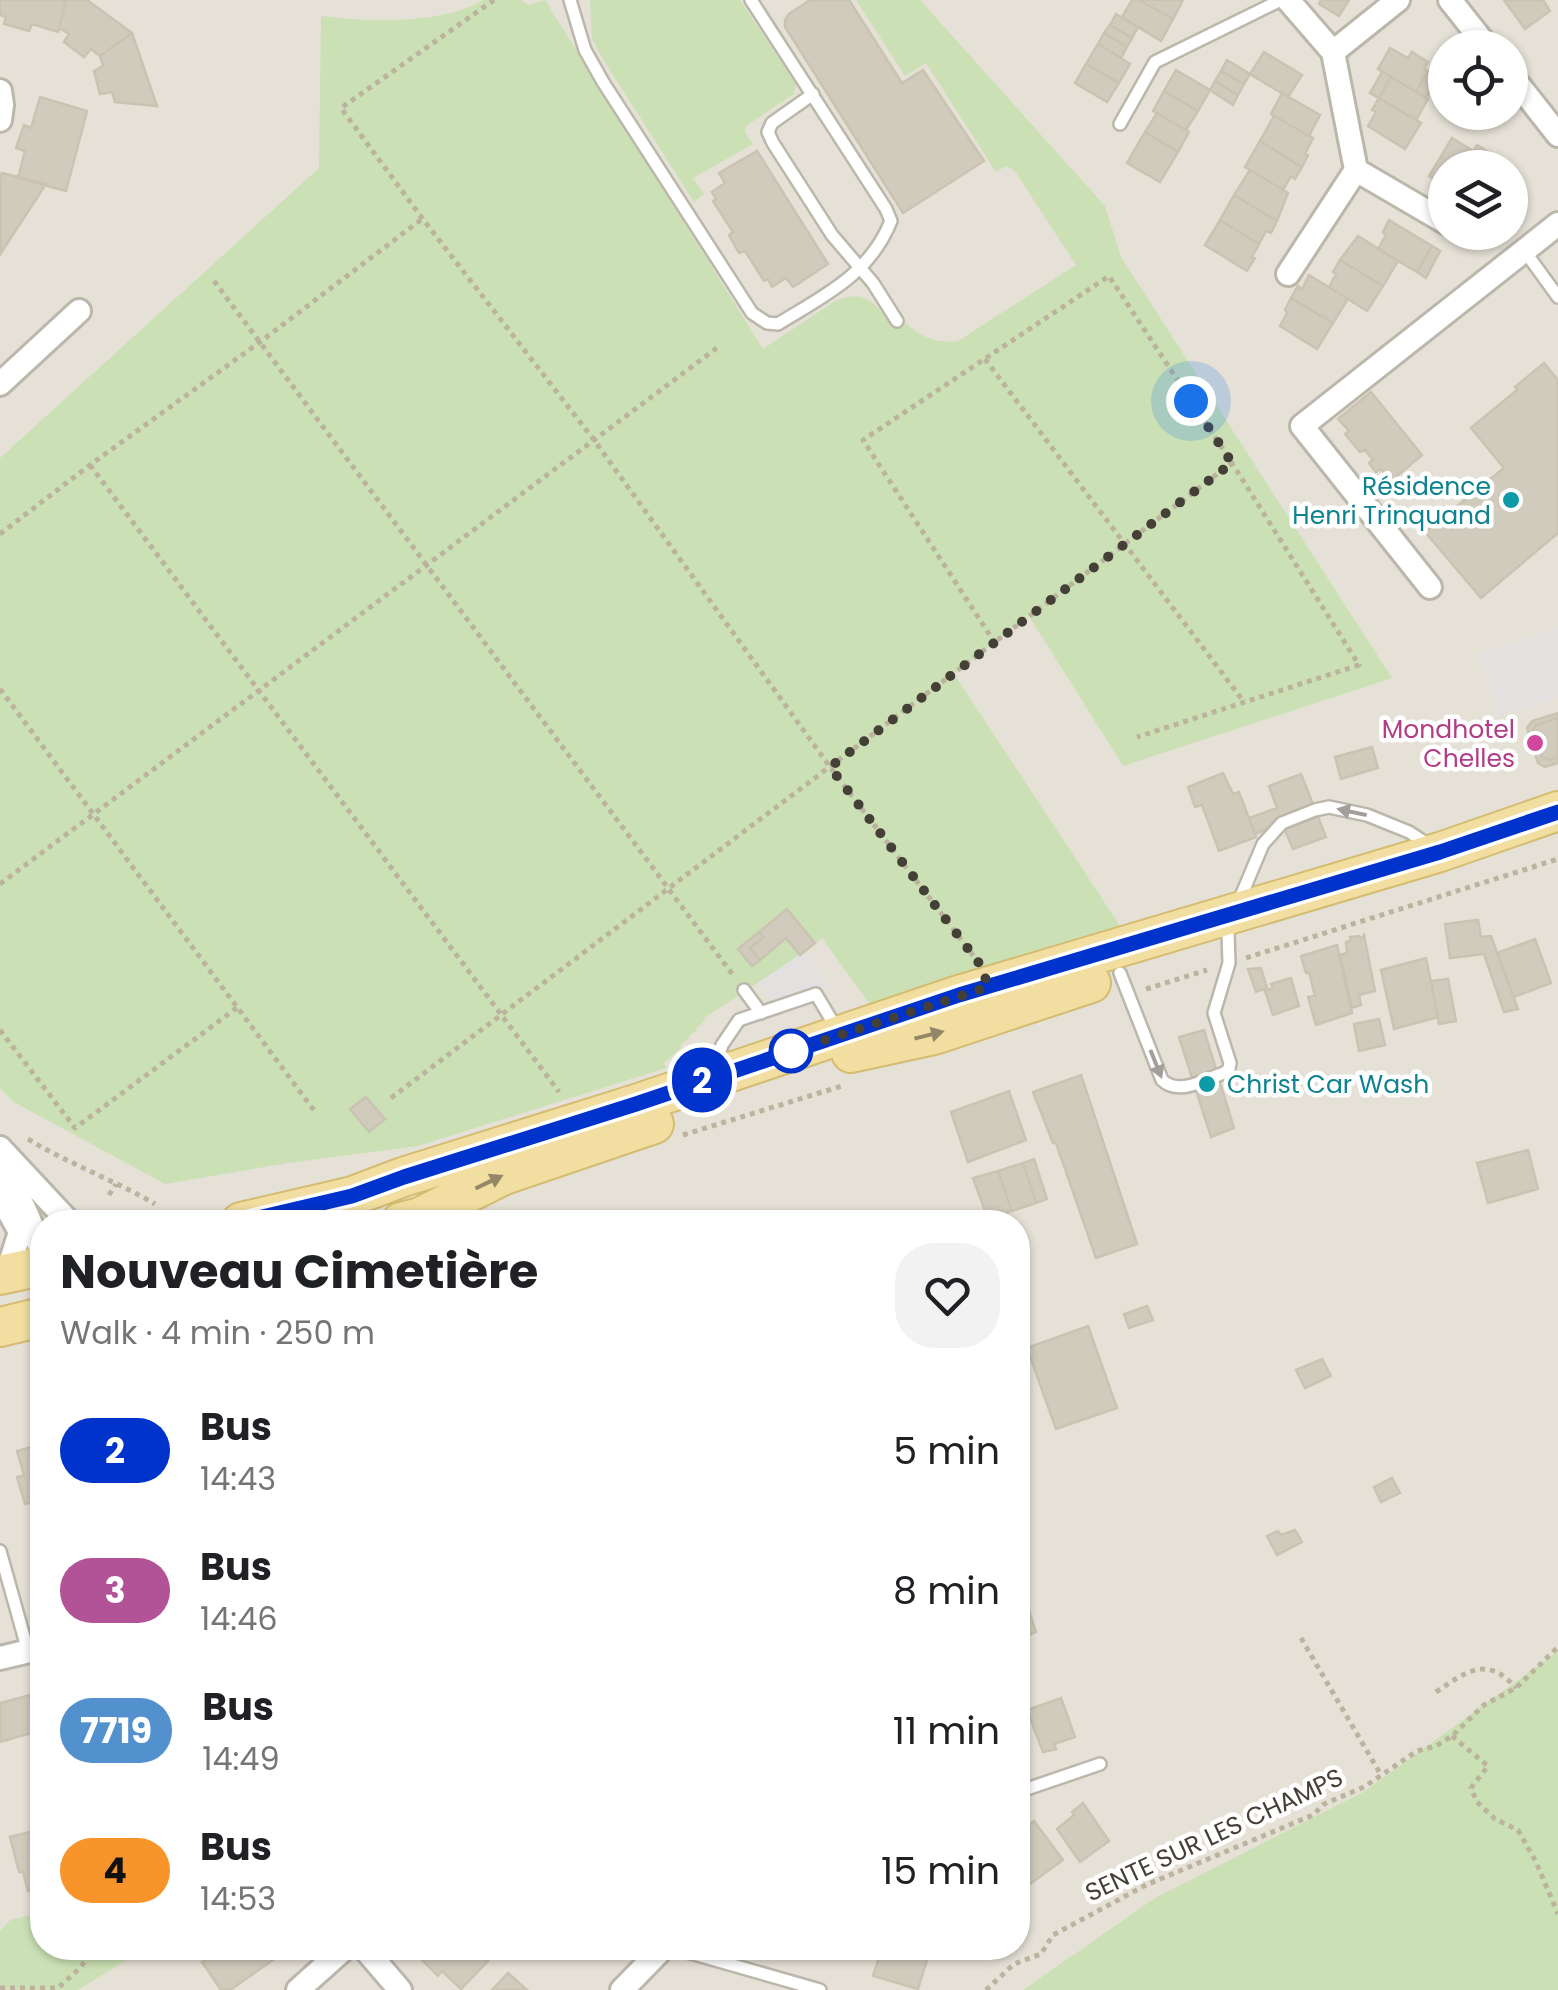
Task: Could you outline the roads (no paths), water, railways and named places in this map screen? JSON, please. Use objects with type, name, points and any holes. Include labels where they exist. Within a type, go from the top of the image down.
[{"type":"main road","points":[[292,1210],[352,1196],[636,1104],[840,1034],[984,977],[1231,924],[1558,812]]},
{"type":"main road","points":[[434,1210],[504,1175],[674,1117],[714,1095],[843,1054],[934,1035],[1159,961],[1231,924],[1250,924],[1558,828]]},
{"type":"main road","points":[[0,1327],[30,1320]]},
{"type":"street","points":[[1284,0],[1333,52],[1356,170],[1288,274]]},
{"type":"street","points":[[1333,52],[1398,0]]},
{"type":"street","points":[[1450,0],[1474,30]]},
{"type":"street","points":[[0,92],[0,120]]},
{"type":"street","points":[[1528,94],[1554,123]]},
{"type":"street","points":[[1356,170],[1428,212]]},
{"type":"street","points":[[1528,247],[1558,224]]},
{"type":"street","points":[[1430,587],[1302,426],[1524,250]]},
{"type":"street","points":[[0,384],[79,311]]},
{"type":"street","points":[[8,1140],[60,1210]]},
{"type":"street","points":[[0,1169],[30,1219]]},
{"type":"street","points":[[0,1195],[20,1232],[16,1272]]},
{"type":"street","points":[[0,1658],[30,1651]]},
{"type":"street","points":[[298,1990],[332,1960]]},
{"type":"street","points":[[374,1960],[400,1990]]},
{"type":"street","points":[[622,1990],[651,1960]]},
{"type":"lane","points":[[570,0],[585,50],[603,82],[752,312],[766,322],[778,324],[847,282],[884,238],[891,221],[751,0]]},
{"type":"lane","points":[[1120,124],[1155,62],[1284,0]]},
{"type":"lane","points":[[813,94],[772,123],[768,132],[832,235],[898,321]]},
{"type":"lane","points":[[1524,250],[1558,297]]},
{"type":"lane","points":[[1120,973],[1162,1080],[1170,1088],[1224,1074],[1230,1063],[1214,1013],[1229,963],[1231,924],[1262,844],[1282,823],[1329,807],[1367,815],[1409,832],[1440,852]]},
{"type":"lane","points":[[744,990],[761,1013]]},
{"type":"lane","points":[[712,1077],[722,1045],[740,1020],[816,994],[840,1034]]},
{"type":"lane","points":[[0,1551],[30,1636]]},
{"type":"lane","points":[[1030,1788],[1100,1764]]},
{"type":"lane","points":[[716,1960],[820,1990]]},
{"type":"place","name":"Résidence Henri Trinquand","points":[[1511,500]]},
{"type":"place","name":"Mondhotel Chelles","points":[[1535,743]]},
{"type":"place","name":"Christ Car Wash","points":[[1207,1084]]}]
